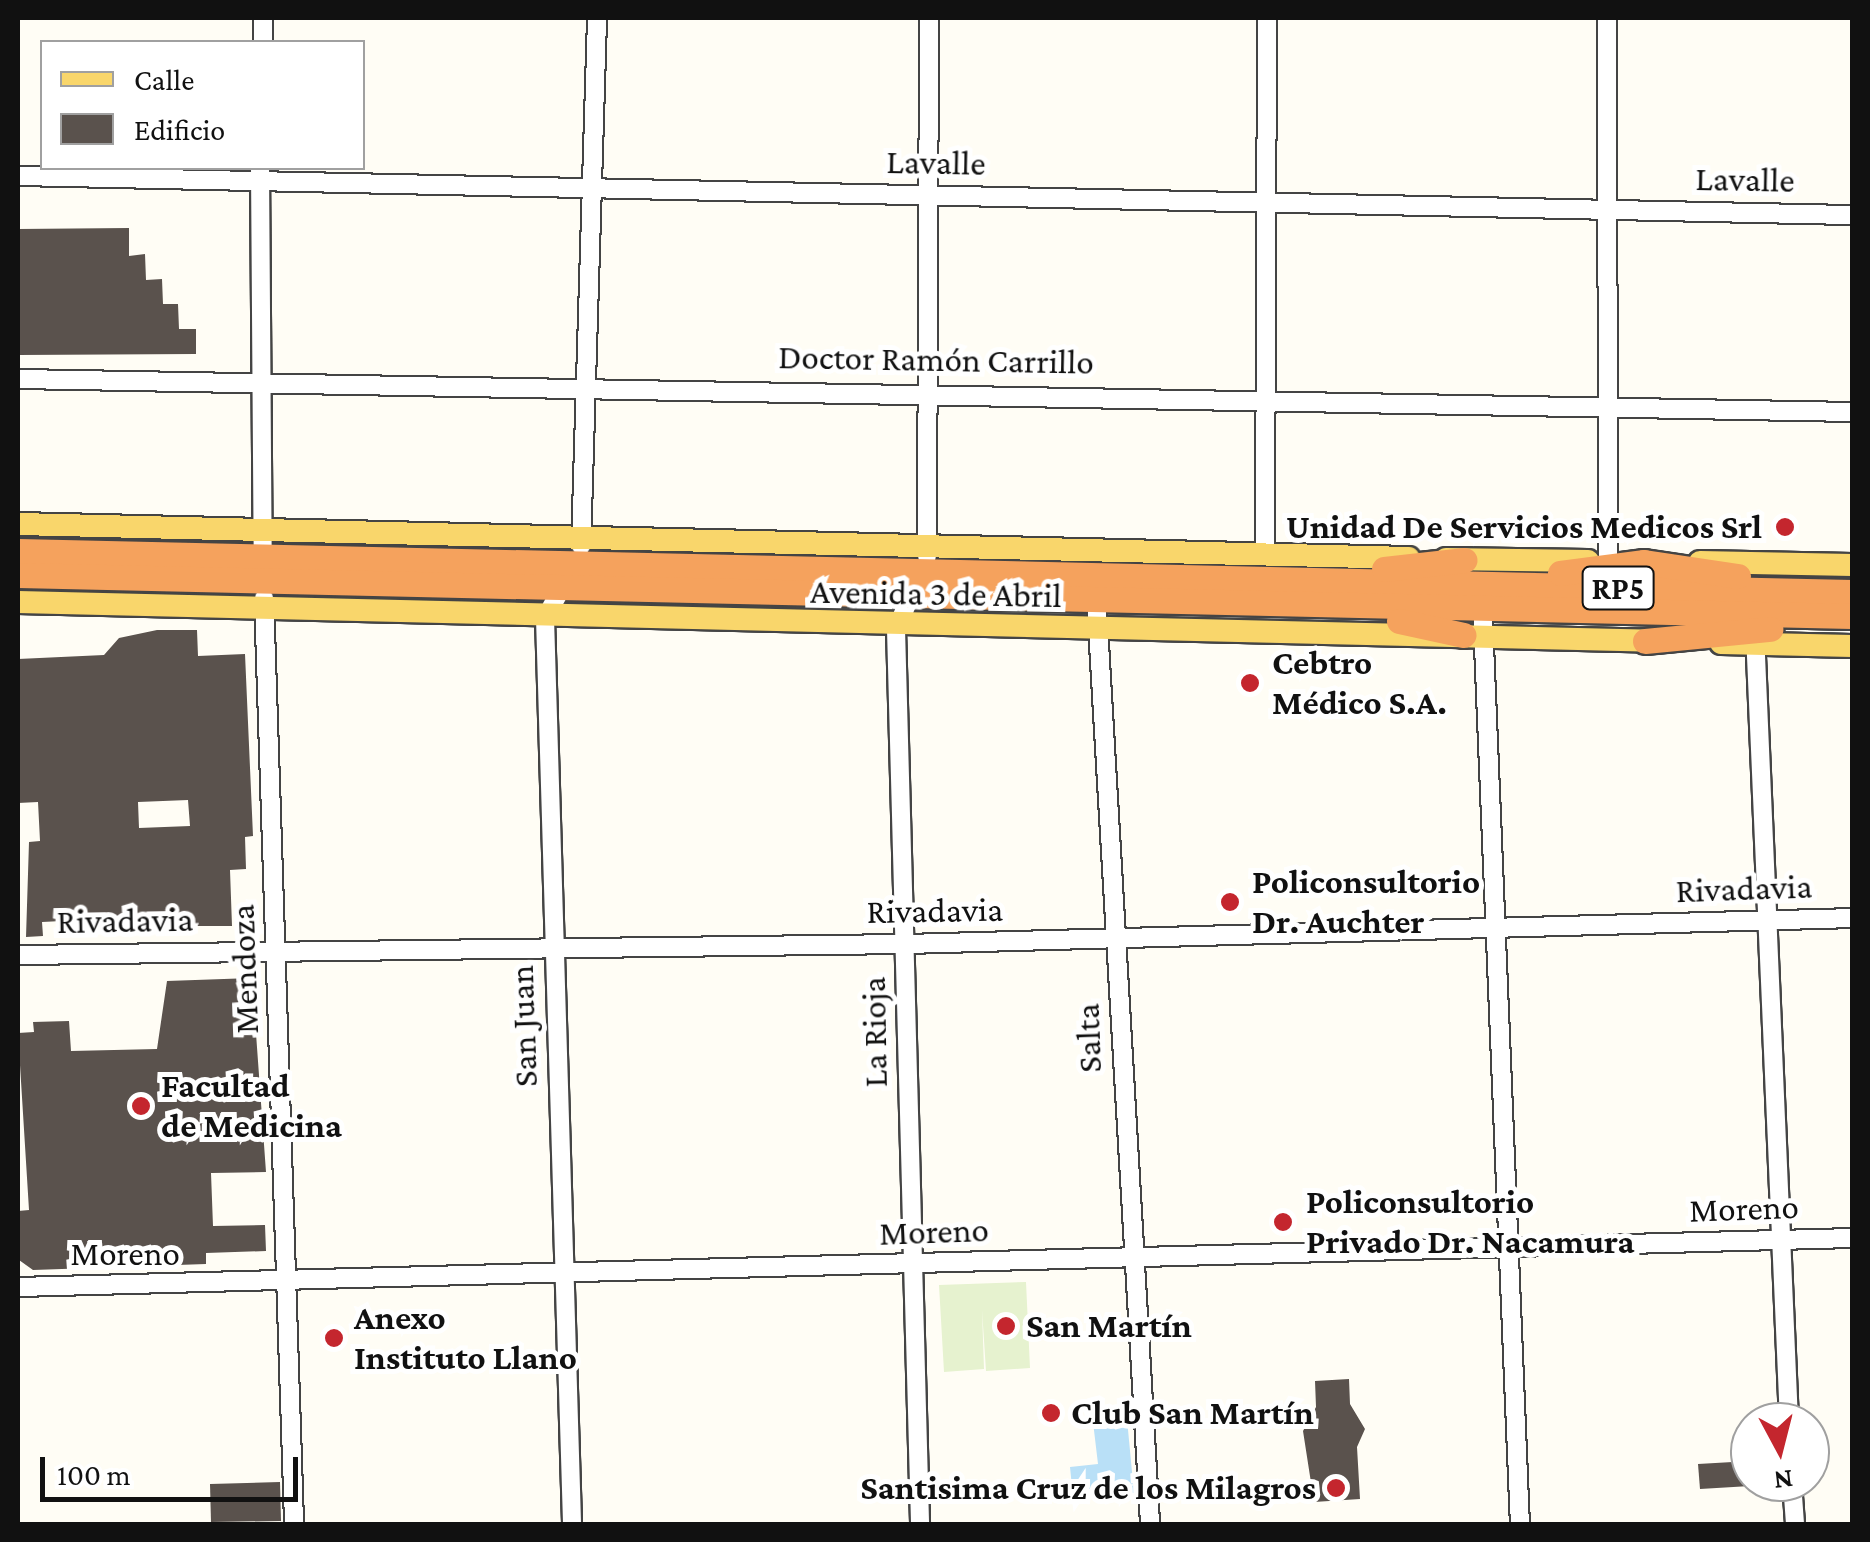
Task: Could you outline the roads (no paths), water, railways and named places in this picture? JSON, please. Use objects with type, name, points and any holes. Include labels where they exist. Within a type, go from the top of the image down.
[{"type":"highway","name":"Avenida 3 de Abril","points":[[18,551],[562,590],[914,588],[1199,593]]},
{"type":"highway","points":[[1199,593],[1477,594],[1644,562],[1754,603],[1852,624]]},
{"type":"highway","name":"Avenida 3 de Abril","points":[[18,575],[574,566],[914,588]]},
{"type":"highway","points":[[1646,641],[1754,603],[1852,584]]},
{"type":"highway","name":"Avenida 3 de Abril","points":[[1754,603],[1852,592]]},
{"type":"highway","points":[[1199,593],[1477,594]]},
{"type":"highway","name":"Avenida 3 de Abril","points":[[1477,594],[1754,603],[1852,616]]},
{"type":"main road","name":"Avenida 3 de Abril","points":[[18,524],[585,535],[1265,555],[1477,594],[1646,641]]},
{"type":"main road","name":"Avenida 3 de Abril","points":[[18,602],[1096,632],[1477,594],[1608,562],[1644,562]]},
{"type":"main road","name":"Avenida 3 de Abril","points":[[1754,603],[1852,565]]},
{"type":"main road","name":"Avenida 3 de Abril","points":[[1754,603],[1852,646]]},
{"type":"street","points":[[545,618],[574,566],[585,535],[598,18]]},
{"type":"street","name":"La Rioja","points":[[920,1524],[896,628],[930,545],[929,18]]},
{"type":"street","points":[[1265,555],[1268,18]]},
{"type":"street","points":[[1608,18],[1601,405],[1608,562]]},
{"type":"street","name":"Lavalle","points":[[18,176],[260,175],[931,196],[1852,215]]},
{"type":"street","name":"Mendoza","points":[[260,175],[263,571],[294,1524]]},
{"type":"street","name":"Doctor Ramón Carrillo","points":[[18,379],[931,391],[1852,412]]},
{"type":"street","name":"Salta","points":[[1095,550],[1096,632],[1118,940],[1129,1258],[1150,1524]]},
{"type":"street","points":[[1477,594],[1520,1524]]},
{"type":"street","points":[[1754,603],[1762,921],[1787,1402]]},
{"type":"street","name":"San Juan","points":[[545,618],[572,1524]]},
{"type":"street","name":"Rivadavia","points":[[18,955],[554,943],[1118,940],[1852,918]]},
{"type":"street","name":"Moreno","points":[[18,1287],[289,1286],[1852,1238]]},
{"type":"water","points":[[1127,1419],[1134,1493],[1073,1497],[1070,1467],[1098,1464],[1093,1422]]},
{"type":"place","name":"Unidad De Servicios Medicos Srl","points":[[1785,527]]},
{"type":"place","name":"Cebtro Médico S.A.","points":[[1250,683]]},
{"type":"place","name":"Policonsultorio Dr. Auchter","points":[[1230,902]]},
{"type":"place","name":"Facultad de Medicina","points":[[141,1106]]},
{"type":"place","name":"Policonsultorio Privado Dr. Nacamura","points":[[1283,1222]]},
{"type":"place","name":"San Martín","points":[[1006,1326]]},
{"type":"place","name":"Anexo Instituto Llano","points":[[334,1338]]},
{"type":"place","name":"Club San Martín","points":[[1051,1413]]},
{"type":"place","name":"Santisima Cruz de los Milagros","points":[[1336,1488]]}]
